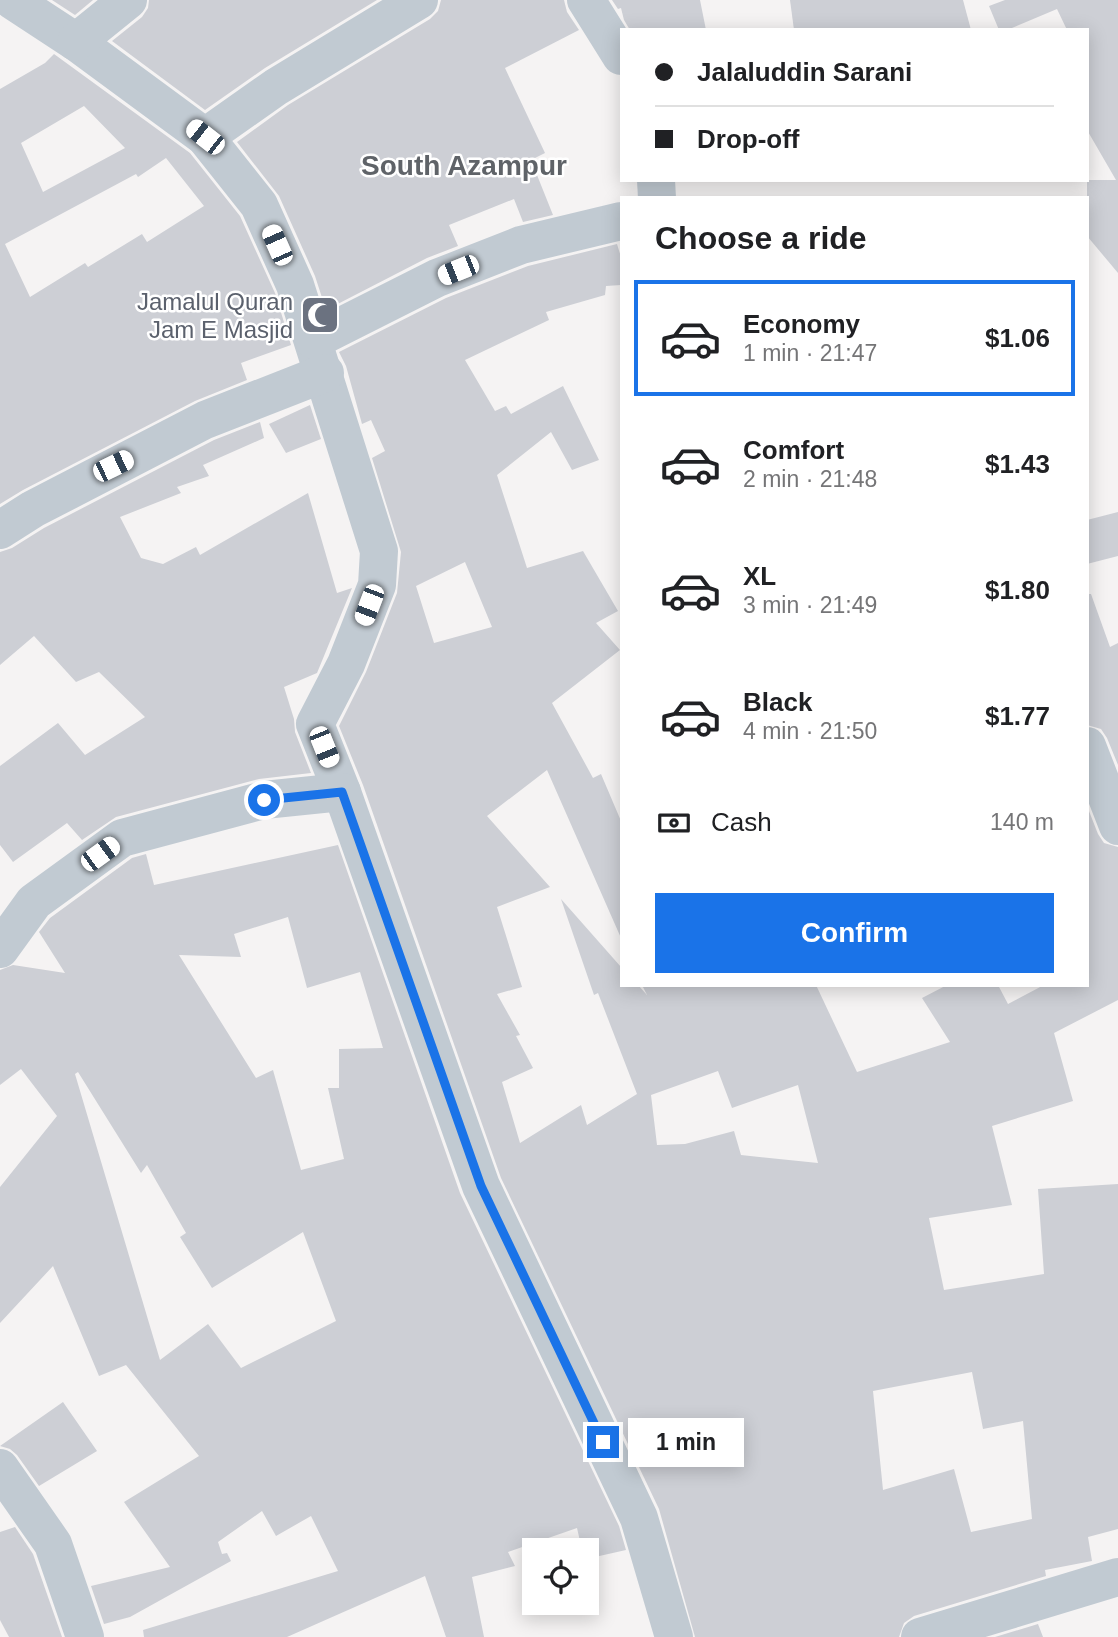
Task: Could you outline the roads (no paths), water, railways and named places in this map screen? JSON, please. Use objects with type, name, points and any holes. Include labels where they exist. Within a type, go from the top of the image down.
[{"type":"street","points":[[12,0],[76,42],[205,137],[259,205],[295,285],[379,551],[377,585],[346,664],[315,724],[342,792],[481,1186],[639,1518],[674,1637]]},
{"type":"street","points":[[76,42],[128,0]]},
{"type":"street","points":[[205,137],[276,87],[419,0]]},
{"type":"street","points":[[586,0],[620,54]]},
{"type":"street","points":[[0,530],[44,502],[319,357],[438,278],[521,245],[620,221]]},
{"type":"street","points":[[1089,751],[1118,826]]},
{"type":"street","points":[[0,949],[34,902],[122,838],[264,800],[342,792]]},
{"type":"street","points":[[0,1468],[53,1544],[85,1637]]},
{"type":"street","points":[[920,1637],[1118,1577]]},
{"type":"place","name":"Jamalul Quran Jam E Masjid","points":[[320,315]]},
{"type":"district","name":"South Azampur","points":[[464,165]]}]
